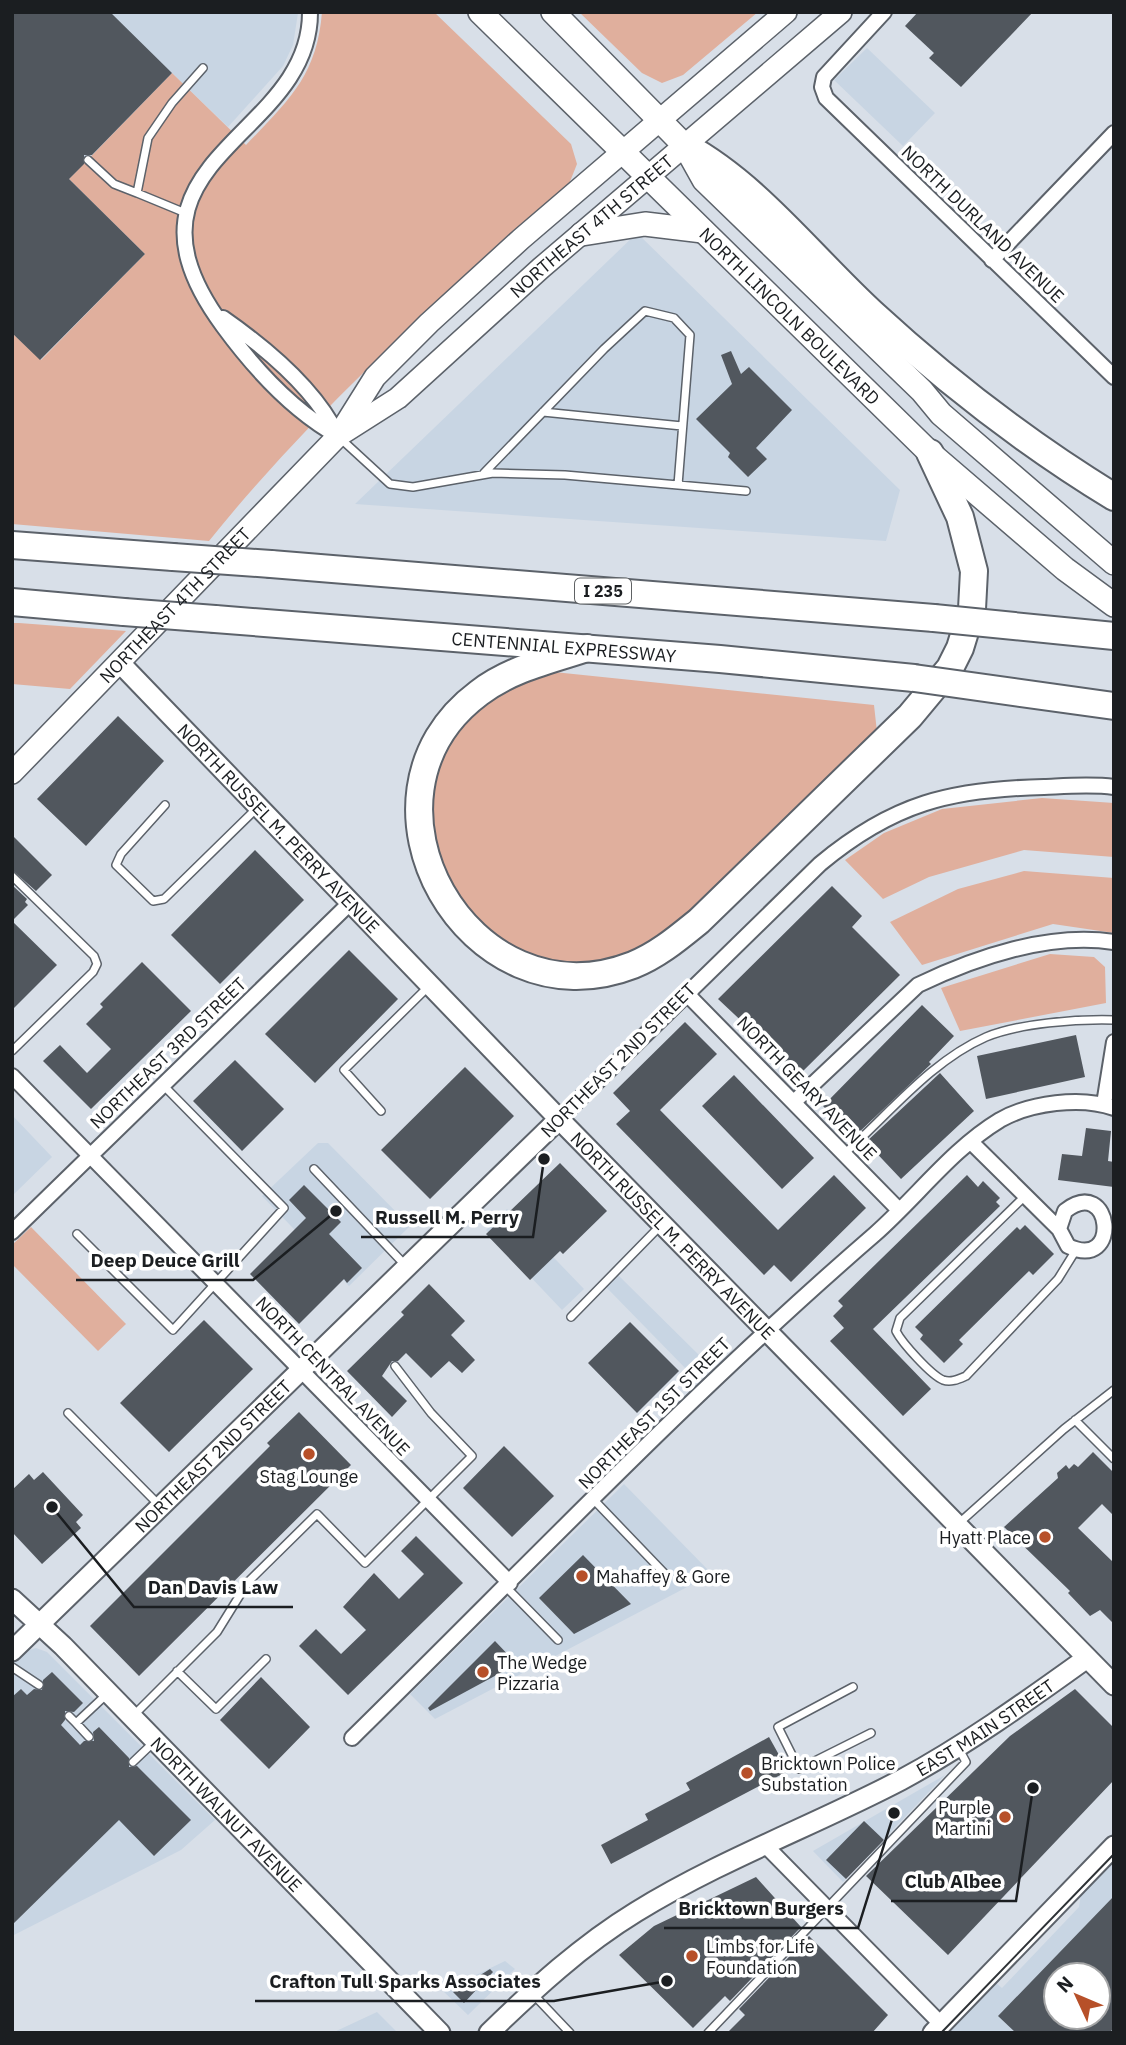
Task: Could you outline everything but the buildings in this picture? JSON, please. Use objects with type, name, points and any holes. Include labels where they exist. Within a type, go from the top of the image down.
[{"type":"highway","points":[[685,146],[719,164],[872,313],[989,413],[1114,497]]},
{"type":"highway","points":[[586,648],[518,671],[480,692],[463,707],[449,723],[430,756],[419,802],[419,826],[429,869],[439,892],[467,929],[508,959],[531,968],[572,975],[595,974],[631,966],[670,945],[699,921],[910,716],[950,668],[972,609],[974,571],[960,517],[930,453]]},
{"type":"highway","name":"I 235","points":[[12,545],[934,618],[1114,636]]},
{"type":"highway","name":"CENTENNIAL EXPRESSWAY","points":[[12,602],[586,648],[914,678],[1114,706]]},
{"type":"main road","name":"NORTH LINCOLN BOULEVARD","points":[[480,12],[930,453],[1065,569],[1114,605]]},
{"type":"main road","points":[[554,12],[685,146],[704,180],[922,391],[941,414],[1114,563]]},
{"type":"main road","name":"NORTHEAST 4TH STREET","points":[[14,768],[120,663],[338,436],[376,377],[429,323],[786,12]]},
{"type":"main road","name":"NORTHEAST 4TH STREET","points":[[338,436],[398,398],[582,234],[841,12]]},
{"type":"main road","points":[[582,234],[645,224],[703,230]]},
{"type":"street","points":[[310,12],[305,44],[294,73],[210,167],[194,192],[188,214],[187,253],[195,282],[210,309],[234,342],[298,409],[313,422],[338,436]]},
{"type":"street","name":"NORTH DURLAND AVENUE","points":[[884,12],[824,77],[822,87],[826,98],[1114,377]]},
{"type":"street","points":[[992,260],[1114,133]]},
{"type":"street","name":"NORTH RUSSEL M. PERRY AVENUE","points":[[120,663],[559,1119],[1114,1685]]},
{"type":"street","name":"NORTHEAST 2ND STREET","points":[[12,1651],[820,863],[843,845],[890,816],[945,795],[1002,788],[1114,787]]},
{"type":"street","name":"NORTHEAST 3RD STREET","points":[[12,1232],[351,902]]},
{"type":"street","points":[[795,1101],[918,985],[942,974],[1057,939],[1084,937],[1114,942]]},
{"type":"street","name":"NORTH GEARY AVENUE","points":[[686,993],[795,1101],[899,1210]]},
{"type":"street","points":[[1109,1106],[1114,1042]]},
{"type":"street","name":"NORTH CENTRAL AVENUE","points":[[12,1076],[508,1585]]},
{"type":"street","name":"NORTHEAST 1ST STREET","points":[[352,1738],[767,1329],[971,1142],[1014,1114],[1061,1104],[1109,1106]]},
{"type":"street","points":[[971,1142],[1059,1229],[1068,1246],[1076,1250],[1087,1250],[1098,1245],[1105,1236],[1106,1224],[1102,1214],[1087,1203],[1072,1206],[1059,1221],[1059,1229]]},
{"type":"street","name":"NORTH WALNUT AVENUE","points":[[12,1599],[133,1716],[440,2033]]},
{"type":"street","name":"EAST MAIN STREET","points":[[489,2033],[531,1993],[592,1942],[635,1912],[699,1875],[905,1778],[1087,1658]]},
{"type":"street","points":[[765,1844],[937,2028],[1114,1846]]},
{"type":"lane","points":[[137,193],[148,138],[172,103],[203,68]]},
{"type":"lane","points":[[88,160],[114,184],[188,214]]},
{"type":"lane","points":[[484,473],[645,311],[674,318],[690,335],[678,485]]},
{"type":"lane","points":[[543,412],[682,426]]},
{"type":"lane","points":[[338,436],[390,484],[413,486],[484,473],[565,475],[746,491]]},
{"type":"lane","points":[[165,806],[121,854],[116,865],[153,901],[164,900],[258,806]]},
{"type":"lane","points":[[12,876],[94,956],[97,964],[93,972],[12,1051]]},
{"type":"lane","points":[[381,1111],[344,1070],[431,984]]},
{"type":"lane","points":[[845,1153],[945,1062],[987,1037],[1072,1018],[1114,1020]]},
{"type":"lane","points":[[77,1234],[173,1330],[284,1208],[163,1085]]},
{"type":"lane","points":[[314,1169],[406,1267]]},
{"type":"lane","points":[[1024,1197],[900,1318],[896,1331],[902,1342],[943,1380],[955,1381],[965,1376],[1058,1279],[1076,1250]]},
{"type":"lane","points":[[571,1317],[663,1223]]},
{"type":"lane","points":[[133,1716],[217,1632],[248,1582],[317,1514],[365,1563],[472,1456],[431,1413],[395,1366]]},
{"type":"lane","points":[[957,1525],[1075,1420],[1114,1390]]},
{"type":"lane","points":[[68,1413],[160,1506]]},
{"type":"lane","points":[[1075,1420],[1114,1459]]},
{"type":"lane","points":[[594,1500],[665,1574]]},
{"type":"lane","points":[[508,1585],[558,1640]]},
{"type":"lane","points":[[177,1671],[216,1709],[266,1658]]},
{"type":"lane","points":[[12,1667],[39,1685]]},
{"type":"lane","points":[[853,1687],[778,1727],[799,1769],[872,1733]]},
{"type":"lane","points":[[76,1723],[109,1692]]},
{"type":"lane","points":[[69,1716],[89,1737]]},
{"type":"lane","points":[[133,1762],[156,1740]]},
{"type":"lane","points":[[708,2033],[966,1762],[957,1745]]},
{"type":"lane","points":[[531,1993],[570,2033]]},
{"type":"shaded area","points":[[12,12],[298,13],[293,45],[283,66],[228,127],[172,73],[70,179],[145,254],[40,360],[12,333]]},
{"type":"shaded area","points":[[322,12],[434,12],[571,144],[577,164],[569,184],[381,355],[292,446],[209,541],[12,524],[12,333],[41,360],[145,254],[69,179],[172,73],[246,145],[275,115],[307,71],[314,54]]},
{"type":"shaded area","points":[[579,12],[758,12],[683,75],[662,83],[642,73]]},
{"type":"shaded area","points":[[867,48],[935,113],[903,146],[834,80]]},
{"type":"shaded area","points":[[637,233],[900,490],[886,541],[355,504]]},
{"type":"shaded area","points":[[12,623],[126,631],[70,689],[12,684]]},
{"type":"shaded area","points":[[554,672],[874,705],[877,732],[690,916],[637,954],[584,966],[528,957],[479,928],[437,865],[432,788],[452,737],[479,706],[531,676]]},
{"type":"shaded area","points":[[1042,798],[1114,803],[1114,857],[1024,850],[929,877],[883,899],[845,860],[884,833],[942,809]]},
{"type":"shaded area","points":[[1024,871],[1114,878],[1114,933],[1053,924],[922,965],[890,922],[958,889]]},
{"type":"shaded area","points":[[1050,954],[1094,957],[1105,967],[1106,1003],[960,1031],[941,988]]},
{"type":"shaded area","points":[[12,1115],[52,1157],[12,1196]]},
{"type":"shaded area","points":[[318,1143],[328,1143],[410,1226],[349,1286],[262,1196]]},
{"type":"shaded area","points":[[507,1209],[584,1289],[562,1310],[486,1230]]},
{"type":"shaded area","points":[[31,1227],[126,1324],[98,1351],[12,1264],[12,1245]]},
{"type":"shaded area","points":[[618,1275],[702,1358],[689,1372],[606,1287]]},
{"type":"shaded area","points":[[624,1484],[712,1574],[435,1719],[410,1694]]},
{"type":"shaded area","points":[[36,1648],[47,1652],[215,1820],[181,1850],[12,1936],[12,1665],[29,1650]]},
{"type":"shaded area","points":[[945,1775],[843,1882],[813,1851]]},
{"type":"shaded area","points":[[1114,1860],[1114,2033],[947,2033],[996,1983],[1002,1988],[1079,1907],[1081,1894]]},
{"type":"shaded area","points":[[505,1961],[515,1969],[468,2015],[443,1991]]},
{"type":"shaded area","points":[[377,2012],[398,2033],[332,2033]]},
{"type":"tram line","points":[[941,2033],[1114,1854]]},
{"type":"place","name":"Russell M. Perry","points":[[544,1159]]},
{"type":"place","name":"Deep Deuce Grill","points":[[336,1211]]},
{"type":"place","name":"Stag Lounge","points":[[309,1454]]},
{"type":"place","name":"Dan Davis Law","points":[[52,1507]]},
{"type":"place","name":"Hyatt Place","points":[[1045,1537]]},
{"type":"place","name":"Mahaffey & Gore","points":[[582,1576]]},
{"type":"place","name":"The Wedge Pizzaria","points":[[483,1672]]},
{"type":"place","name":"Bricktown Police Substation","points":[[747,1773]]},
{"type":"place","name":"Club Albee","points":[[1033,1788]]},
{"type":"place","name":"Bricktown Burgers","points":[[894,1813]]},
{"type":"place","name":"Purple Martini","points":[[1005,1817]]},
{"type":"place","name":"Limbs for Life Foundation","points":[[692,1956]]},
{"type":"place","name":"Crafton Tull Sparks Associates","points":[[667,1981]]}]
